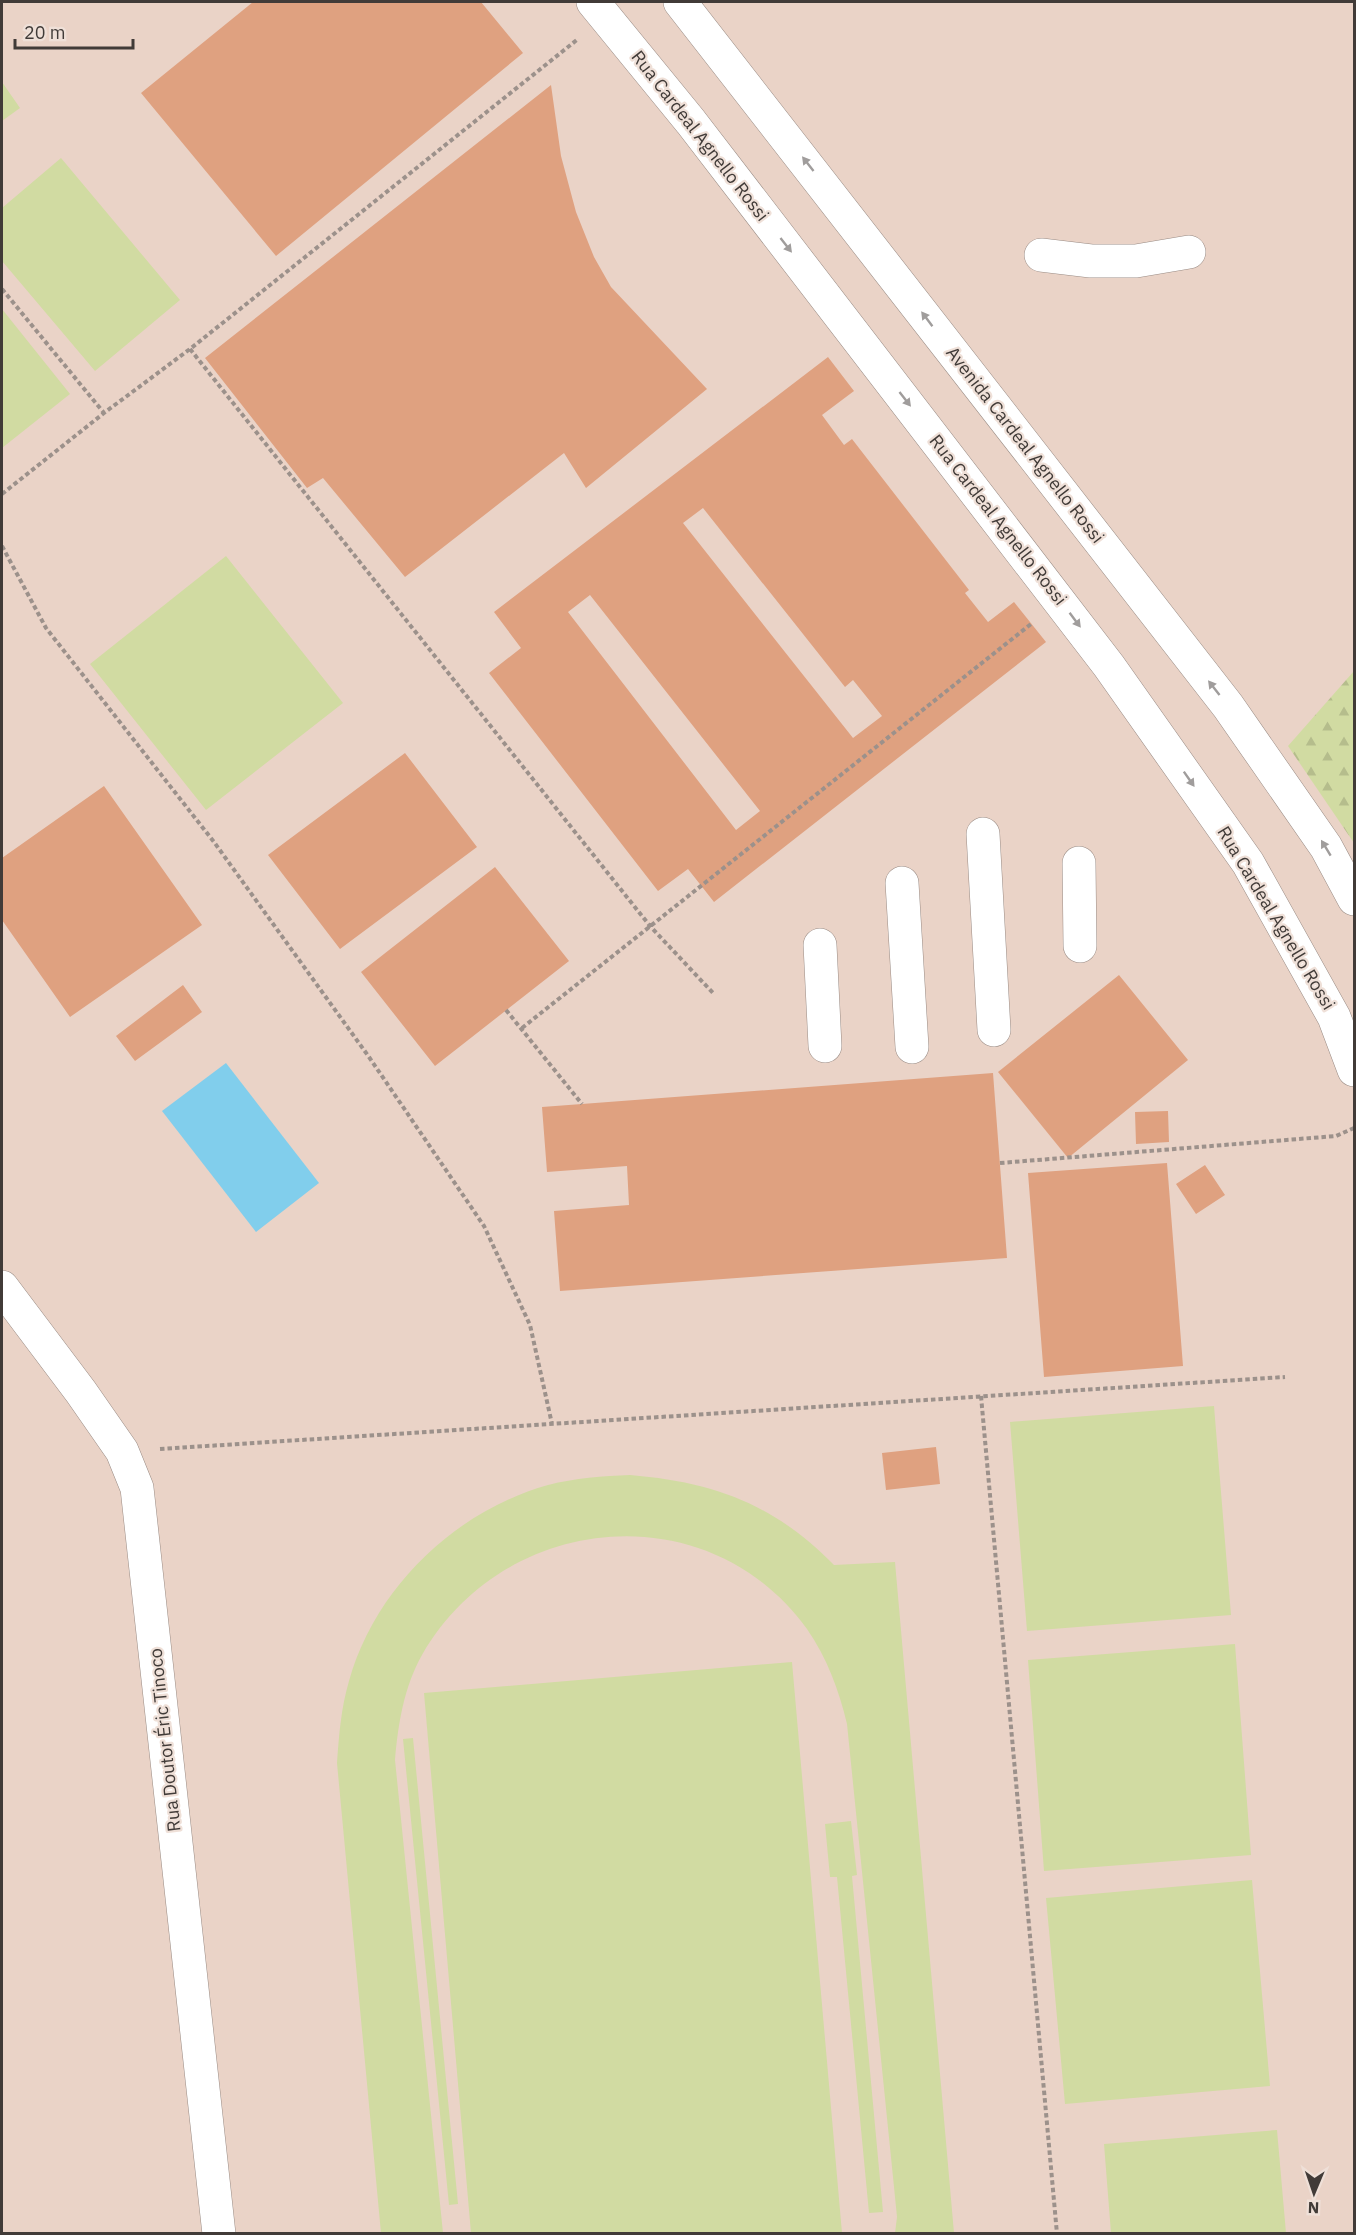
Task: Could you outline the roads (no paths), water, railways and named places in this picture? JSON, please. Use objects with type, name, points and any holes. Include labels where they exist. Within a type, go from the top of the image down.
[{"type":"street","name":"Avenida Cardeal Agnello Rossi","points":[[680,2],[1228,706],[1326,847],[1354,899]]},
{"type":"street","name":"Rua Cardeal Agnello Rossi","points":[[599,9],[691,122],[1109,666],[1248,863],[1335,1017],[1354,1070]]},
{"type":"street","points":[[1041,255],[1091,261],[1136,261],[1189,252]]},
{"type":"street","points":[[983,834],[994,1030]]},
{"type":"street","points":[[1079,863],[1080,946]]},
{"type":"street","points":[[902,883],[912,1047]]},
{"type":"street","points":[[820,945],[825,1046]]},
{"type":"street","name":"Rua Doutor Éric Tinoco","points":[[2,1287],[122,1451],[137,1488],[219,2234]]},
{"type":"water","points":[[226,1063],[319,1183],[256,1232],[162,1111]]}]
